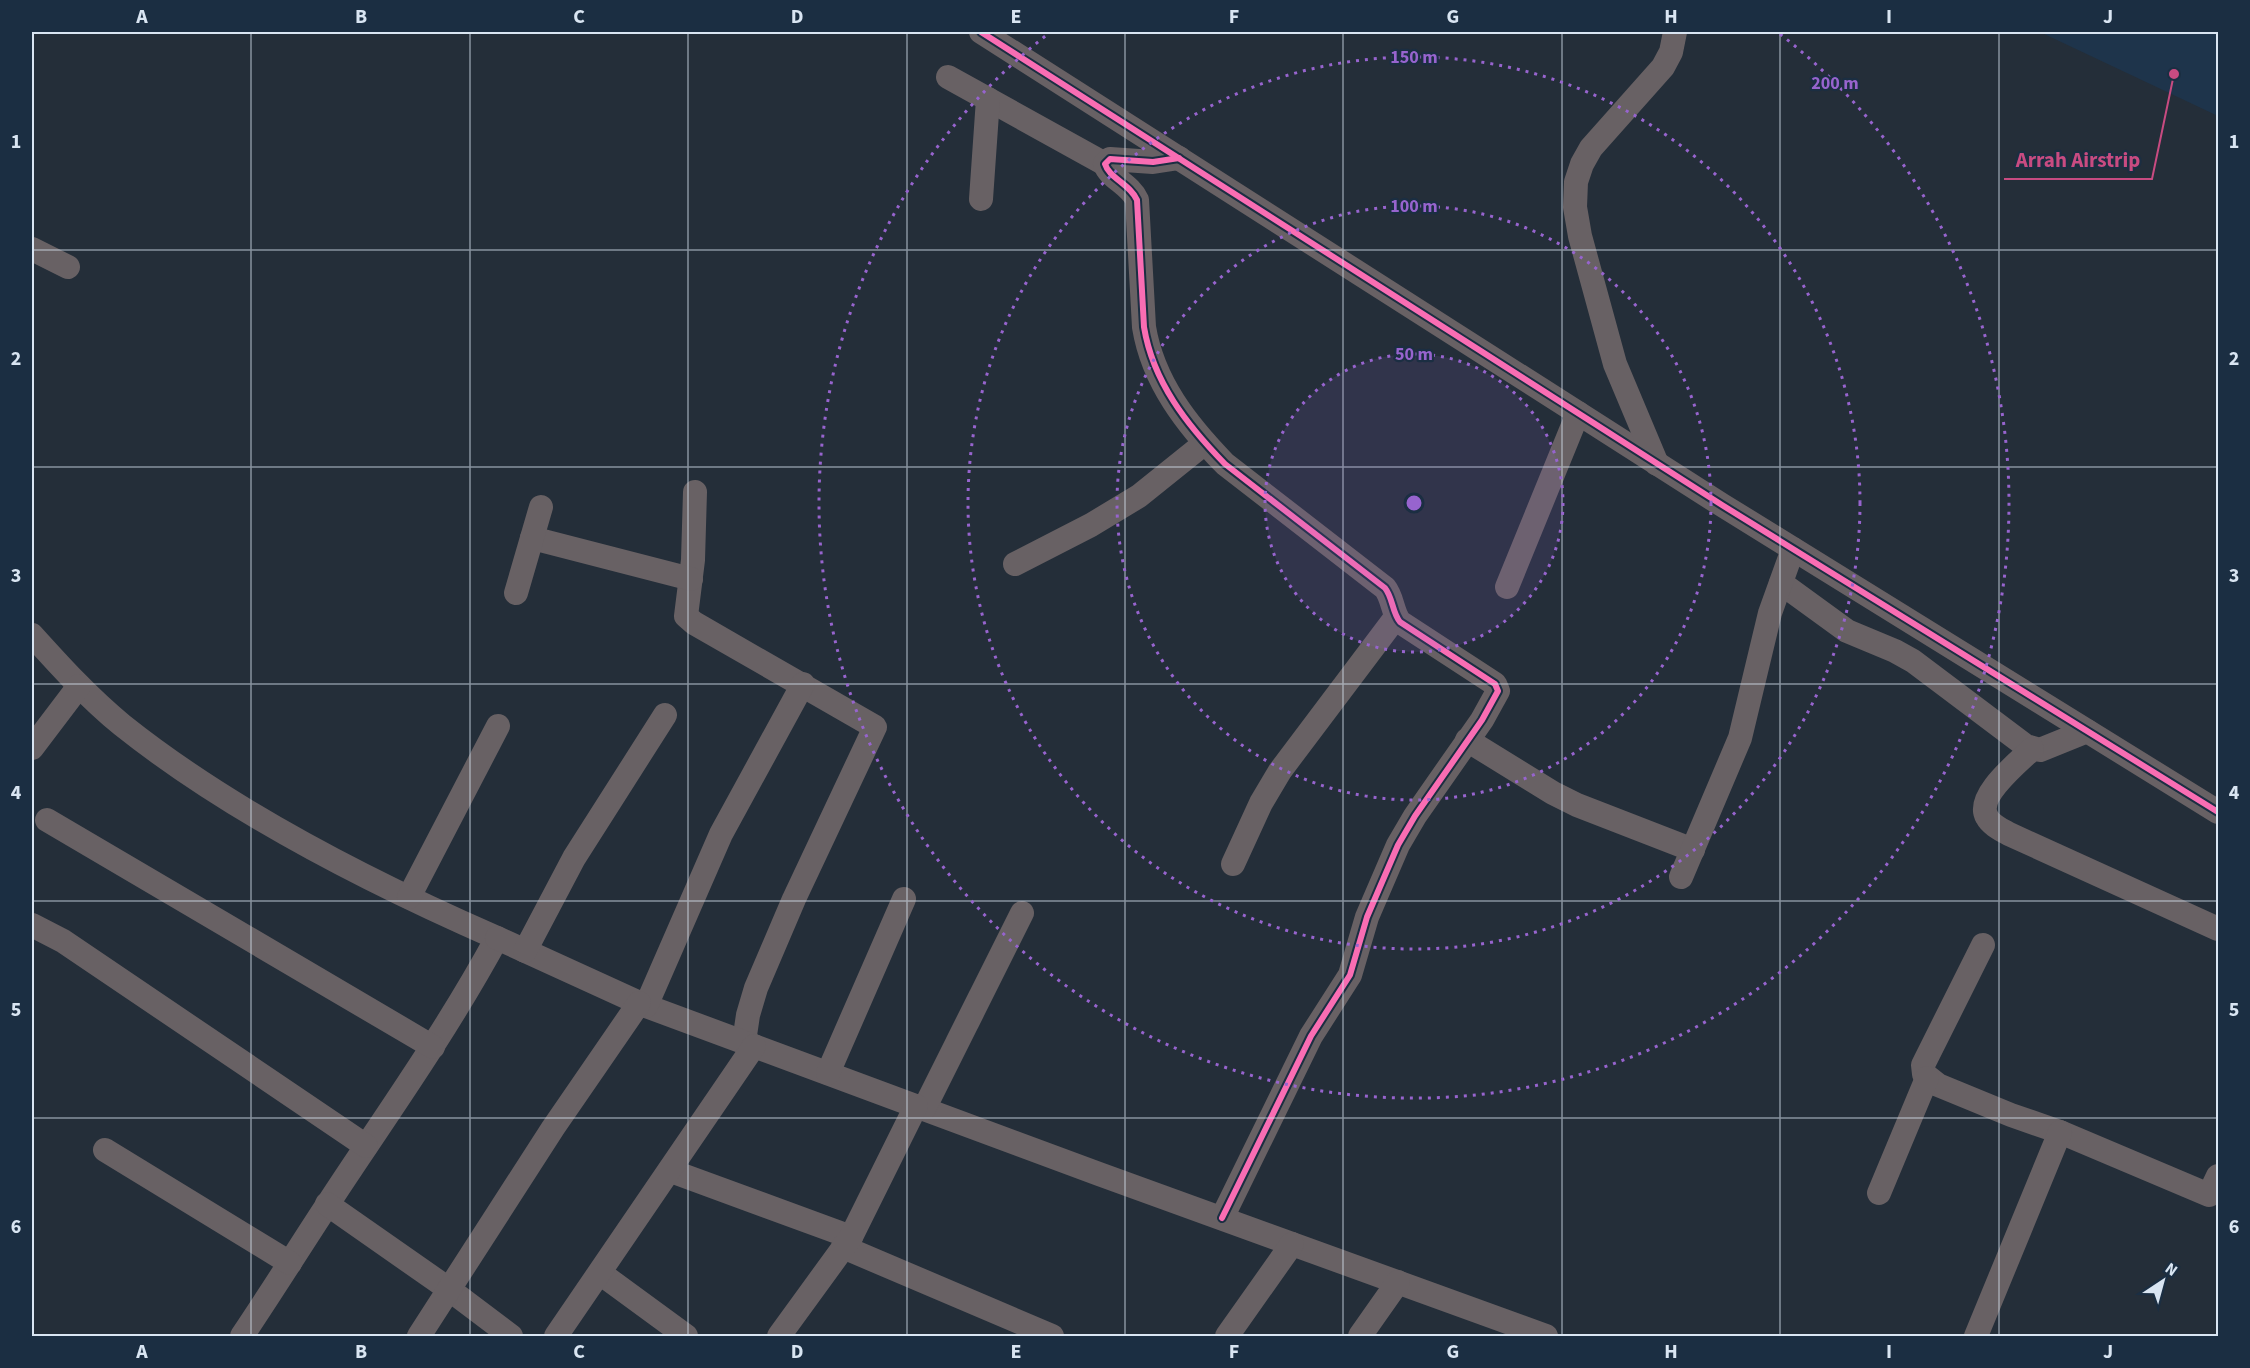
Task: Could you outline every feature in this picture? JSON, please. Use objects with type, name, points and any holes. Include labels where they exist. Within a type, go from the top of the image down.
[{"type":"street","points":[[981,32],[1657,464],[2218,812]]},
{"type":"street","points":[[1657,464],[1615,364],[1580,236],[1575,207],[1576,182],[1591,148],[1663,67],[1671,52],[1675,32]]},
{"type":"street","points":[[948,77],[1105,164],[1107,170],[1131,189],[1137,200],[1144,327],[1153,363],[1163,387],[1205,443],[1225,464],[1385,588],[1391,598],[1396,617],[1403,624],[1497,688],[1498,695],[1415,816],[1398,845],[1367,916],[1350,975],[1311,1036],[1222,1218]]},
{"type":"street","points":[[981,199],[988,99]]},
{"type":"street","points":[[1105,164],[1110,159],[1153,162],[1179,158]]},
{"type":"street","points":[[32,249],[68,267]]},
{"type":"street","points":[[1507,587],[1578,414]]},
{"type":"street","points":[[1015,564],[1091,525],[1139,496],[1205,443]]},
{"type":"street","points":[[556,1336],[671,1171],[749,1044],[748,1015],[756,988],[794,899],[874,728],[871,724],[803,684],[688,620],[685,606],[691,579],[695,492]]},
{"type":"street","points":[[516,592],[541,507]]},
{"type":"street","points":[[532,538],[691,579]]},
{"type":"street","points":[[1682,877],[1740,738],[1770,613],[1793,549]]},
{"type":"street","points":[[1781,583],[1847,632],[1895,651],[1913,661],[2017,741],[2032,749],[2049,747],[2088,731]]},
{"type":"street","points":[[1233,864],[1261,803],[1280,771],[1396,617]]},
{"type":"street","points":[[32,637],[79,686],[121,724],[218,793],[286,834],[409,897],[525,951],[642,1004],[1546,1336]]},
{"type":"street","points":[[419,1336],[553,1128],[642,1004],[721,834],[803,684]]},
{"type":"street","points":[[32,748],[79,686]]},
{"type":"street","points":[[525,951],[574,858],[665,715]]},
{"type":"street","points":[[409,897],[498,726]]},
{"type":"street","points":[[1467,740],[1552,793],[1577,805],[1693,849]]},
{"type":"street","points":[[2032,749],[1988,795],[1985,809],[1986,816],[1991,822],[2009,834],[2218,929]]},
{"type":"street","points":[[47,820],[433,1047]]},
{"type":"street","points":[[828,1073],[904,899]]},
{"type":"street","points":[[779,1336],[847,1242],[1022,913]]},
{"type":"street","points":[[32,926],[63,941],[366,1146]]},
{"type":"street","points":[[242,1336],[327,1204],[433,1047],[467,993],[497,938]]},
{"type":"street","points":[[1983,945],[1923,1065],[1927,1078],[1938,1085],[2060,1132],[2209,1195],[2218,1176]]},
{"type":"street","points":[[1879,1193],[1927,1078]]},
{"type":"street","points":[[1976,1336],[2060,1132]]},
{"type":"street","points":[[105,1150],[290,1263]]},
{"type":"street","points":[[671,1171],[847,1242],[1052,1336]]},
{"type":"street","points":[[327,1204],[450,1290],[511,1336]]},
{"type":"street","points":[[1227,1336],[1292,1244]]},
{"type":"street","points":[[600,1273],[686,1336]]},
{"type":"street","points":[[1360,1336],[1398,1282]]},
{"type":"shaded area","points":[[2040,32],[2218,32],[2218,116]]},
{"type":"cycle path","points":[[981,32],[1722,505],[2218,812]]},
{"type":"cycle path","points":[[1179,158],[1153,162],[1110,159],[1105,164],[1107,169],[1134,194],[1137,200],[1144,327],[1155,366],[1174,402],[1225,464],[1385,588],[1400,622],[1495,684],[1498,691],[1482,720],[1415,816],[1398,845],[1367,917],[1350,975],[1311,1036],[1222,1218]]},
{"type":"place","name":"Arrah Airstrip","points":[[2174,74]]}]
